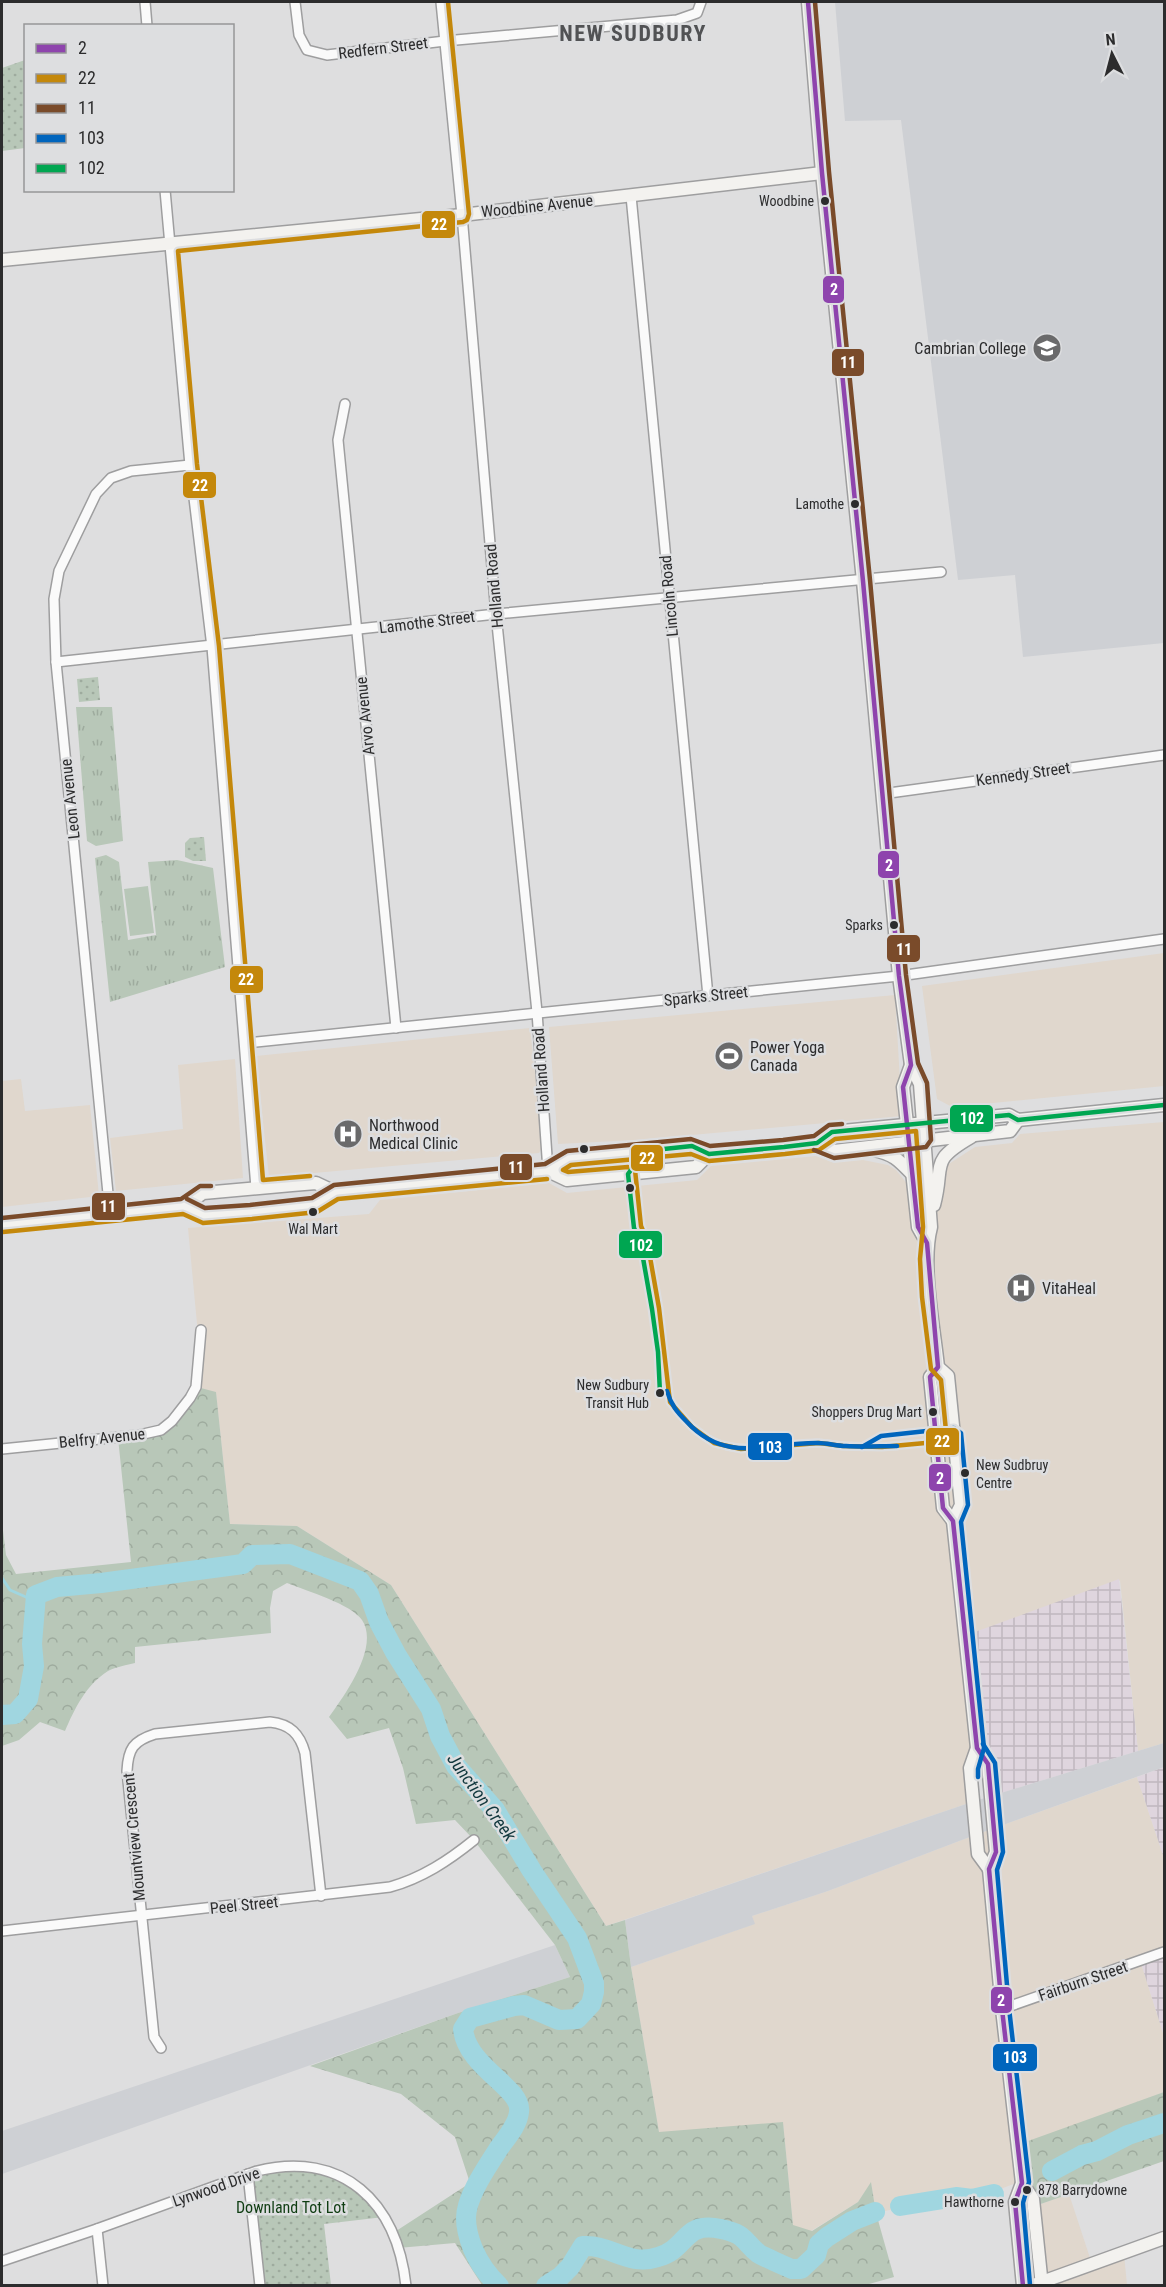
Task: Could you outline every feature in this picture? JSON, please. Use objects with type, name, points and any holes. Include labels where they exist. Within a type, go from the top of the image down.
[{"type":"main road","points":[[808,2],[822,173],[900,976],[911,1065],[920,1084],[931,1227],[927,1243],[938,1367],[948,1376],[961,1505],[953,1521]]},
{"type":"main road","name":"Woodbine Avenue","points":[[2,260],[462,214],[822,173]]},
{"type":"main road","points":[[911,1065],[903,1087],[918,1227],[927,1243]]},
{"type":"main road","points":[[184,1206],[204,1216],[251,1212],[315,1205],[334,1192],[548,1170],[568,1158],[692,1146],[709,1154],[817,1143],[832,1132],[1008,1114],[1018,1120],[1164,1105]]},
{"type":"main road","points":[[817,1143],[834,1151],[863,1148],[1010,1131],[1018,1120]]},
{"type":"main road","points":[[930,1218],[936,1199],[941,1161],[953,1148],[975,1135]]},
{"type":"main road","points":[[863,1148],[888,1153],[912,1174]]},
{"type":"main road","points":[[548,1170],[567,1179],[696,1167],[709,1154]]},
{"type":"main road","points":[[2,1225],[184,1206],[203,1193],[316,1182],[334,1192]]},
{"type":"main road","points":[[938,1367],[930,1377],[943,1508],[953,1521],[977,1748],[970,1768],[978,1854],[989,1869]]},
{"type":"main road","points":[[977,1748],[988,1764],[993,1815],[996,1852],[989,1869],[1022,2183],[1015,2202],[1023,2286]]},
{"type":"main road","points":[[1022,2183],[1033,2199],[1039,2284],[1164,2238]]},
{"type":"street","points":[[145,2],[147,24]]},
{"type":"street","name":"Redfern Street","points":[[295,2],[299,35],[307,50],[327,55],[445,41],[677,20],[697,13],[701,2]]},
{"type":"street","name":"Holland Road","points":[[441,2],[462,214],[496,614],[537,1012],[548,1170]]},
{"type":"street","points":[[165,192],[190,465],[212,647],[256,1188]]},
{"type":"street","name":"Lincoln Road","points":[[631,196],[708,996]]},
{"type":"street","name":"Arvo Avenue","points":[[345,404],[338,440],[396,1028]]},
{"type":"street","name":"Leon Avenue","points":[[111,1214],[56,662],[54,599],[59,571],[96,494],[111,478],[131,471],[190,465]]},
{"type":"street","name":"Lamothe Street","points":[[56,662],[212,647],[496,614],[941,572]]},
{"type":"street","name":"Kennedy Street","points":[[882,794],[1164,755]]},
{"type":"street","name":"Sparks Street","points":[[246,1043],[900,976],[1164,939]]},
{"type":"street","name":"Belfry Avenue","points":[[2,1449],[139,1435],[161,1430],[182,1411],[196,1387],[201,1330]]},
{"type":"street","name":"Mountview Crescent","points":[[161,2048],[154,2037],[126,1771],[128,1755],[134,1745],[143,1738],[155,1734],[270,1722],[281,1723],[297,1734],[306,1753],[321,1896]]},
{"type":"street","name":"Peel Street","points":[[2,1931],[380,1889],[413,1880],[454,1856],[474,1840]]},
{"type":"street","name":"Fairburn Street","points":[[1002,2009],[1164,1952]]},
{"type":"street","name":"Lynwood Drive","points":[[2,2261],[248,2174],[268,2169],[304,2167],[332,2173],[354,2183],[366,2193],[389,2222],[401,2255],[406,2286]]},
{"type":"street","points":[[248,2174],[260,2286]]},
{"type":"street","points":[[97,2229],[103,2286]]},
{"type":"shaded area","name":"Cambrian College","points":[[835,2],[1164,2],[1164,643],[1023,657],[1015,575],[958,580],[901,120],[845,121]]},
{"type":"shaded area","points":[[1164,953],[1164,1086],[952,1107],[937,1099],[922,986]]},
{"type":"shaded area","points":[[895,995],[902,1116],[636,1140],[558,1144],[549,1027]]},
{"type":"shaded area","points":[[530,1028],[543,1146],[539,1153],[269,1177],[256,1056]]},
{"type":"shaded area","points":[[235,1059],[243,1178],[116,1191],[110,1138],[183,1129],[178,1065]]},
{"type":"shaded area","points":[[21,1079],[25,1111],[90,1105],[99,1196],[2,1207],[2,1081]]},
{"type":"shaded area","points":[[1164,1122],[1164,1743],[1138,1751],[1120,1580],[976,1748],[972,1802],[606,1926],[391,1585],[297,1526],[230,1524],[216,1393],[197,1387],[199,1345],[188,1228],[369,1214],[380,1200],[549,1183],[567,1193],[697,1180],[711,1166],[816,1156],[834,1163],[863,1160],[888,1165],[896,1170],[913,1191],[916,1238],[926,1254],[933,1236],[938,1193],[944,1167],[975,1147],[1012,1143],[1020,1134]]},
{"type":"shaded area","points":[[1119,1579],[1138,1751],[992,1796],[989,1763],[976,1748],[964,1636]]},
{"type":"shaded area","points":[[1164,1743],[1164,1767],[828,1891],[752,1916],[755,1924],[631,1967],[625,1920],[972,1802]]},
{"type":"shaded area","points":[[1164,1767],[1164,1858],[1137,1777]]},
{"type":"shaded area","points":[[1137,1777],[1164,1858],[1164,1952],[1140,1960],[1164,2036],[1164,2092],[1137,2103],[1021,2181],[972,2200],[939,2199],[876,2213],[871,2183],[858,2202],[811,2231],[793,2226],[783,2123],[659,2133],[631,1967],[754,1924],[752,1916],[828,1891]]},
{"type":"shaded area","points":[[555,1945],[570,1977],[458,2013],[2,2174],[2,2131]]},
{"type":"shaded area","points":[[1164,1952],[1164,2036],[1140,1960]]},
{"type":"shaded area","points":[[1069,2194],[1092,2264],[1124,2254],[1127,2285],[1043,2285],[1035,2206]]},
{"type":"green space","points":[[24,60],[24,148],[2,151],[2,68]]},
{"type":"green space","points":[[98,677],[100,700],[79,702],[77,679]]},
{"type":"green space","points":[[76,707],[112,707],[123,841],[96,846],[87,841]]},
{"type":"green space","points":[[204,837],[206,861],[193,861],[185,857],[185,843],[190,838]]},
{"type":"green space","points":[[106,855],[119,862],[128,940],[156,935],[148,862],[177,860],[213,868],[225,967],[110,1002],[95,858]]},
{"type":"green space","points":[[148,886],[154,933],[130,936],[124,889]]},
{"type":"green space","points":[[197,1387],[216,1392],[230,1524],[297,1526],[391,1585],[606,1926],[625,1920],[659,2132],[783,2122],[793,2225],[812,2231],[858,2202],[871,2182],[876,2213],[894,2277],[862,2286],[482,2285],[455,2243],[398,2248],[393,2233],[470,2183],[455,2137],[401,2094],[310,2066],[458,2013],[570,1977],[555,1945],[473,1839],[455,1820],[416,1824],[403,1768],[389,1728],[347,1739],[329,1717],[358,1671],[367,1644],[362,1620],[348,1609],[328,1598],[287,1583],[273,1591],[270,1608],[271,1633],[135,1647],[135,1663],[108,1671],[93,1683],[77,1706],[65,1731],[40,1722],[19,1740],[2,1746],[2,1522],[6,1555],[16,1574],[131,1562],[118,1438],[162,1431]]},
{"type":"green space","points":[[1164,2092],[1164,2161],[1035,2206],[1021,2181],[1017,2145]]},
{"type":"green space","name":"Downland Tot Lot","points":[[304,2169],[353,2185],[384,2217],[324,2224],[331,2285],[261,2285],[250,2176]]},
{"type":"waterway","name":"Junction Creek","points":[[2,1715],[15,1714],[28,1699],[34,1666],[32,1644],[36,1595],[57,1587],[243,1564],[252,1555],[290,1554],[360,1581],[369,1594],[379,1622],[396,1654],[431,1709],[440,1736],[456,1766],[495,1810],[577,1938],[594,1983],[591,2004],[577,2019],[559,2020],[524,2005],[470,2018],[463,2029],[474,2055],[504,2085],[518,2103],[519,2112],[516,2122],[478,2182],[470,2200],[466,2218],[468,2234],[475,2254],[499,2286]]},
{"type":"waterway","points":[[2,1578],[10,1590],[35,1601]]},
{"type":"waterway","name":"Junction Creek","points":[[1052,2171],[1128,2135],[1164,2123]]},
{"type":"waterway","name":"Junction Creek","points":[[900,2206],[956,2197],[972,2199],[994,2194]]},
{"type":"waterway","name":"Junction Creek","points":[[546,2286],[570,2267],[583,2246],[593,2246],[628,2257],[647,2259],[668,2253],[692,2232],[708,2228],[735,2233],[761,2255],[792,2269],[801,2269],[816,2255],[819,2244],[827,2237],[852,2221],[875,2212]]},
{"type":"transit line","name":"22","points":[[310,1176],[263,1180],[219,646],[197,464],[178,251],[467,220],[469,214],[448,2]]},
{"type":"transit line","name":"2","points":[[808,2],[822,173],[863,581],[899,976],[911,1065],[903,1087],[918,1227],[927,1243],[938,1367],[930,1377],[943,1508],[953,1521],[977,1748],[988,1764],[996,1852],[989,1869],[1022,2183],[1015,2202],[1023,2286]]},
{"type":"transit line","name":"11","points":[[814,1150],[834,1158],[926,1147],[931,1140],[927,1083],[918,1063],[906,975],[870,580],[829,172],[815,2]]},
{"type":"transit line","name":"102","points":[[660,1393],[658,1352],[652,1309],[640,1241],[634,1228],[628,1174],[645,1151],[692,1146],[709,1154],[817,1143],[832,1132],[1009,1115],[1018,1120],[1164,1105]]},
{"type":"transit line","name":"11","points":[[187,1199],[205,1208],[312,1198],[334,1185],[545,1164],[567,1151],[691,1139],[710,1146],[783,1140],[814,1136],[829,1125],[842,1124]]},
{"type":"transit line","name":"22","points":[[916,1131],[923,1227],[920,1259],[922,1297],[931,1369],[941,1380],[947,1441],[882,1447],[819,1443],[741,1449],[714,1443],[692,1427],[670,1402],[659,1308],[647,1240],[641,1226],[635,1170],[628,1167],[568,1172],[563,1170],[571,1165],[691,1154],[709,1161],[785,1154],[819,1150],[835,1139],[916,1131]]},
{"type":"transit line","name":"22","points":[[3,1232],[183,1214],[203,1223],[252,1219],[317,1212],[338,1199],[547,1179]]},
{"type":"transit line","name":"11","points":[[2,1218],[181,1199],[200,1186],[211,1186]]},
{"type":"transit line","name":"103","points":[[667,1391],[677,1411],[702,1435],[717,1443],[733,1447],[818,1443],[843,1446],[897,1446]]},
{"type":"transit line","name":"103","points":[[862,1447],[881,1436],[954,1428],[961,1433],[968,1505],[961,1522],[984,1748],[978,1777]]},
{"type":"transit line","name":"103","points":[[983,1744],[995,1763],[1003,1852],[997,1870],[1009,2008],[1029,2182],[1023,2203],[1030,2285]]},
{"type":"place","name":"Woodbine","points":[[825,201]]},
{"type":"place","name":"Cambrian College","points":[[1047,348]]},
{"type":"place","name":"Lamothe","points":[[855,504]]},
{"type":"place","name":"Sparks","points":[[894,925]]},
{"type":"place","name":"Power Yoga Canada","points":[[729,1056]]},
{"type":"place","name":"Northwood Medical Clinic","points":[[348,1134]]},
{"type":"place","name":"Wal Mart","points":[[313,1212]]},
{"type":"place","name":"VitaHeal","points":[[1021,1288]]},
{"type":"place","name":"New Sudbury Transit Hub","points":[[660,1393]]},
{"type":"place","name":"Shoppers Drug Mart","points":[[933,1412]]},
{"type":"place","name":"New Sudbruy Centre","points":[[965,1473]]},
{"type":"place","name":"878 Barrydowne","points":[[1027,2190]]},
{"type":"place","name":"Hawthorne","points":[[1015,2202]]},
{"type":"district","name":"NEW SUDBURY","points":[[633,33]]}]
